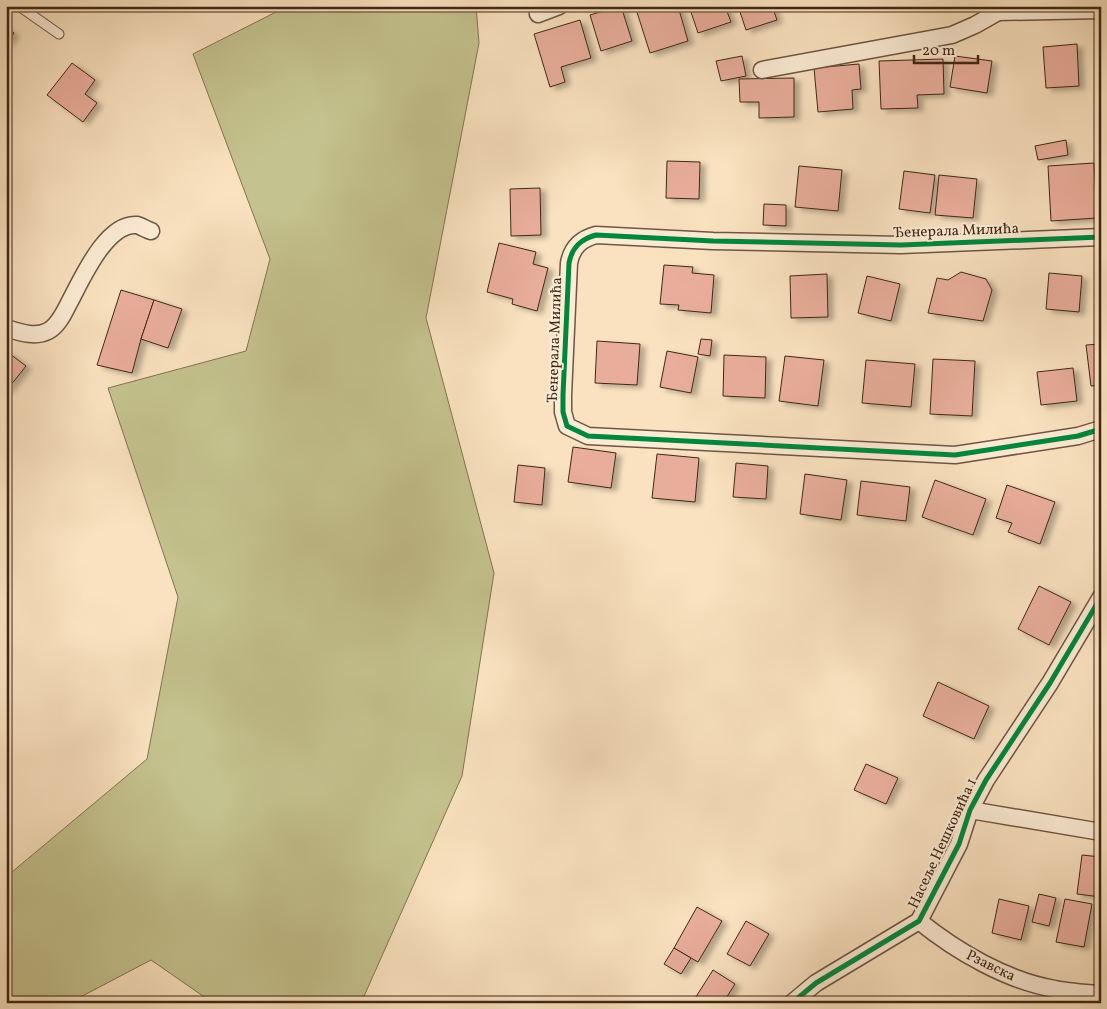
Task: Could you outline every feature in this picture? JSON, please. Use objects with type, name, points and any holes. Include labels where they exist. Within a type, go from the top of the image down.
[{"type":"street","points":[[538,14],[559,6]]},
{"type":"street","points":[[762,70],[945,37],[975,25],[997,9],[1101,10]]},
{"type":"street","points":[[6,328],[22,333],[48,331],[62,316],[90,264],[113,233],[126,227],[137,225],[151,232]]},
{"type":"street","name":"Ђенерала Милића","points":[[1101,237],[901,244],[713,240],[596,235],[587,237],[577,244],[571,252],[569,263],[563,395],[563,412],[567,426],[588,436],[955,456],[1078,436],[1101,429]]},
{"type":"street","name":"Насеље Нешковића 1","points":[[792,1003],[816,983],[919,921],[959,844],[970,810],[986,780],[1050,683],[1101,597]]},
{"type":"street","points":[[970,810],[1101,832]]},
{"type":"street","name":"Рзавска","points":[[919,921],[942,939],[1005,974],[1054,989],[1101,994]]},
{"type":"lane","points":[[19,6],[59,34]]},
{"type":"shaded area","points":[[288,6],[476,6],[479,43],[426,318],[494,573],[462,776],[361,1003],[213,1003],[151,960],[69,1003],[6,1003],[6,877],[147,759],[178,597],[108,388],[246,351],[270,259],[193,54]]},
{"type":"building","points":[[621,6],[632,41],[601,51],[590,15]]},
{"type":"building","points":[[635,6],[678,6],[688,41],[650,53]]},
{"type":"building","points":[[689,6],[725,6],[731,22],[698,33]]},
{"type":"building","points":[[738,6],[772,6],[777,20],[746,30]]},
{"type":"building","points":[[580,20],[591,58],[561,67],[565,82],[550,87],[534,34]]},
{"type":"building","points":[[6,28],[14,33],[6,45]]},
{"type":"building","points":[[1077,44],[1079,86],[1046,88],[1043,47]]},
{"type":"building","points":[[742,56],[746,76],[721,81],[716,61]]},
{"type":"building","points":[[955,56],[992,61],[987,93],[950,87]]},
{"type":"building","points":[[943,59],[944,94],[917,95],[918,108],[881,109],[879,61]]},
{"type":"building","points":[[72,63],[95,80],[85,94],[97,103],[83,122],[47,95]]},
{"type":"building","points":[[859,64],[861,89],[852,90],[853,109],[818,112],[814,68]]},
{"type":"building","points":[[794,78],[794,117],[759,118],[759,102],[740,102],[739,79]]},
{"type":"building","points":[[1066,140],[1068,155],[1038,160],[1035,146]]},
{"type":"building","points":[[667,161],[700,162],[699,199],[666,198]]},
{"type":"building","points":[[1094,163],[1097,218],[1051,221],[1048,166]]},
{"type":"building","points":[[799,166],[842,170],[838,211],[795,207]]},
{"type":"building","points":[[904,171],[935,175],[930,213],[899,209]]},
{"type":"building","points":[[939,175],[977,179],[973,218],[935,215]]},
{"type":"building","points":[[540,188],[541,235],[511,236],[510,189]]},
{"type":"building","points":[[764,204],[786,205],[786,226],[763,225]]},
{"type":"building","points":[[499,243],[536,252],[533,264],[548,268],[537,311],[512,304],[513,299],[487,292]]},
{"type":"building","points":[[664,265],[693,267],[692,273],[714,275],[711,313],[678,310],[679,305],[660,304]]},
{"type":"building","points":[[961,272],[986,279],[992,290],[983,321],[928,313],[937,278],[948,280]]},
{"type":"building","points":[[1049,273],[1082,276],[1079,312],[1046,309]]},
{"type":"building","points":[[827,274],[828,317],[791,318],[790,276]]},
{"type":"building","points":[[867,276],[900,284],[891,321],[858,313]]},
{"type":"building","points":[[121,290],[154,300],[132,373],[97,365]]},
{"type":"building","points":[[154,300],[182,309],[168,348],[141,339]]},
{"type":"building","points":[[701,339],[712,340],[710,356],[698,354]]},
{"type":"building","points":[[597,341],[640,344],[637,385],[595,383]]},
{"type":"building","points":[[1101,344],[1101,385],[1091,386],[1086,345]]},
{"type":"building","points":[[6,351],[26,366],[6,391]]},
{"type":"building","points":[[667,351],[698,357],[691,393],[660,387]]},
{"type":"building","points":[[724,355],[766,357],[765,398],[723,396]]},
{"type":"building","points":[[785,356],[824,360],[818,406],[779,401]]},
{"type":"building","points":[[933,359],[975,361],[972,416],[930,414]]},
{"type":"building","points":[[866,360],[915,364],[911,407],[862,403]]},
{"type":"building","points":[[1073,368],[1077,401],[1041,405],[1037,372]]},
{"type":"building","points":[[573,447],[616,453],[611,488],[568,482]]},
{"type":"building","points":[[657,454],[699,458],[695,502],[652,498]]},
{"type":"building","points":[[736,463],[768,466],[766,499],[733,497]]},
{"type":"building","points":[[518,465],[545,468],[542,505],[514,502]]},
{"type":"building","points":[[805,474],[847,480],[841,520],[800,514]]},
{"type":"building","points":[[935,480],[986,499],[973,535],[922,517]]},
{"type":"building","points":[[861,481],[910,487],[906,521],[857,515]]},
{"type":"building","points":[[1007,485],[1055,502],[1040,544],[1008,532],[1012,523],[996,518]]},
{"type":"building","points":[[1039,586],[1071,602],[1049,645],[1018,629]]},
{"type":"building","points":[[938,682],[989,706],[974,739],[923,716]]},
{"type":"building","points":[[866,764],[898,778],[886,804],[854,790]]},
{"type":"building","points":[[1082,855],[1101,857],[1101,897],[1077,894]]},
{"type":"building","points":[[1039,894],[1056,898],[1049,926],[1032,922]]},
{"type":"building","points":[[999,899],[1029,906],[1021,940],[992,933]]},
{"type":"building","points":[[1065,899],[1092,904],[1084,947],[1056,942]]},
{"type":"building","points":[[697,907],[722,921],[698,962],[674,948]]},
{"type":"building","points":[[746,921],[769,934],[750,966],[727,954]]},
{"type":"building","points":[[674,948],[691,958],[681,974],[664,964]]},
{"type":"building","points":[[713,970],[735,984],[723,1003],[692,1003]]},
{"type":"building","points":[[968,997],[1005,1001],[1005,1003],[967,1003]]},
{"type":"cycle path","points":[[1101,237],[901,245],[713,241],[596,235],[578,244],[572,252],[569,263],[563,395],[563,412],[567,426],[588,436],[955,455],[1078,436],[1101,429]]},
{"type":"cycle path","points":[[792,1003],[816,983],[919,921],[959,844],[970,810],[986,780],[1050,683],[1101,597]]}]
